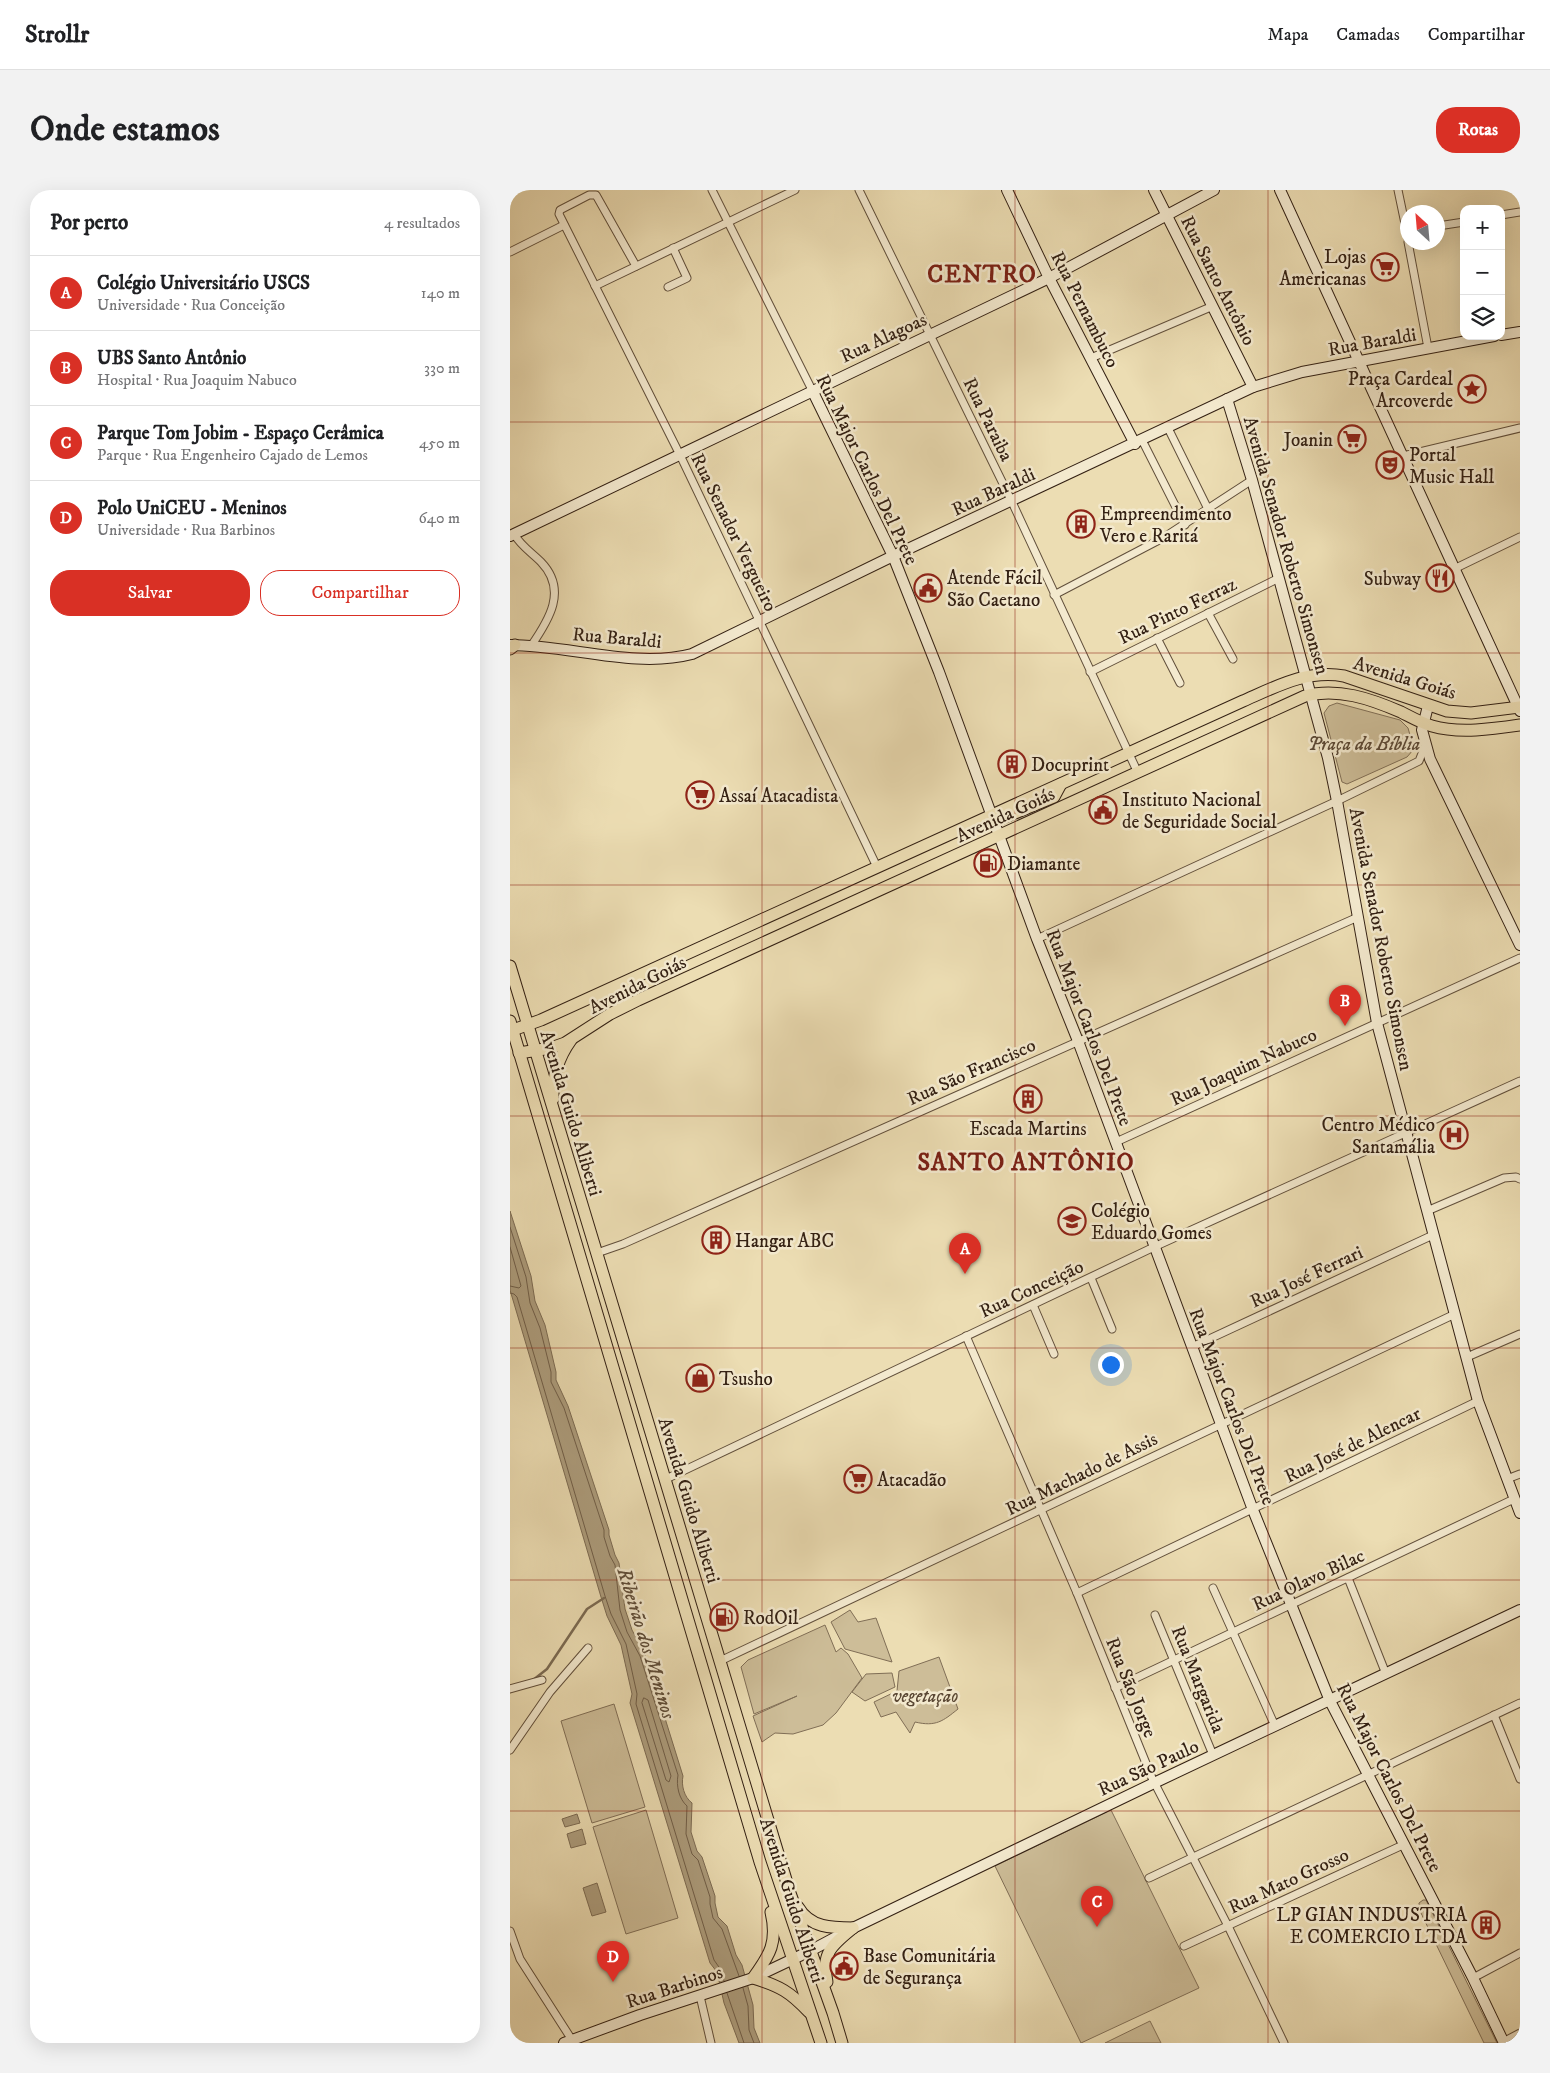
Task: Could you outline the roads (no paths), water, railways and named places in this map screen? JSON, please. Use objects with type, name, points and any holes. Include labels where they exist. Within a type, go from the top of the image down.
[{"type":"main road","name":"Avenida Goiás","points":[[511,1025],[527,1025],[652,971],[877,867],[993,818],[1061,784],[1243,701],[1306,676],[1323,674],[1344,676],[1405,696],[1439,710],[1458,712],[1520,709]]},
{"type":"main road","name":"Avenida Goiás","points":[[519,1053],[556,1047],[571,1040],[625,1006],[1138,773],[1276,708],[1311,695],[1332,692],[1350,695],[1434,726],[1455,729],[1520,725]]},
{"type":"main road","name":"Avenida Guido Aliberti","points":[[510,966],[790,1893],[842,2043]]},
{"type":"main road","name":"Avenida Guido Aliberti","points":[[511,1025],[760,1862],[821,2043]]},
{"type":"main road","points":[[553,1110],[554,1075],[560,1059],[571,1040]]},
{"type":"main road","points":[[574,1235],[588,1249],[597,1253]]},
{"type":"main road","points":[[737,1782],[757,1783]]},
{"type":"main road","points":[[760,1862],[774,1923],[774,1937],[767,1959],[751,1979],[778,1986],[790,1992],[813,2016]]},
{"type":"main road","points":[[790,1893],[801,1912],[809,1920],[830,1928],[853,1928]]},
{"type":"main road","points":[[833,2013],[825,1975],[825,1961],[833,1944],[853,1928]]},
{"type":"street","name":"Rua Major Carlos Del Prete","points":[[712,190],[893,556],[1000,836],[1037,939],[1078,1041],[1253,1510],[1330,1701],[1473,1978],[1503,2042]]},
{"type":"street","points":[[596,286],[795,190]]},
{"type":"street","name":"Rua Paraiba","points":[[858,190],[1012,502],[1054,596],[1138,773]]},
{"type":"street","name":"Rua Pernambuco","points":[[1007,190],[1049,278],[1091,358],[1139,442]]},
{"type":"street","name":"Rua Santo Antônio","points":[[1154,190],[1253,386]]},
{"type":"street","name":"Rua Alagoas","points":[[512,535],[1049,278],[1214,190]]},
{"type":"street","points":[[1280,190],[1520,709]]},
{"type":"street","points":[[1398,190],[1401,205]]},
{"type":"street","name":"Rua Senador Vergueiro","points":[[636,266],[596,195],[589,195],[562,209],[559,214],[564,225],[680,454],[877,867]]},
{"type":"street","points":[[1505,214],[1520,212]]},
{"type":"street","points":[[1445,225],[1460,223]]},
{"type":"street","points":[[510,252],[564,225]]},
{"type":"street","points":[[668,287],[687,278],[673,248]]},
{"type":"street","points":[[1410,250],[1428,348]]},
{"type":"street","points":[[1091,358],[1213,306]]},
{"type":"street","points":[[1505,334],[1520,332]]},
{"type":"street","name":"Rua Baraldi","points":[[512,646],[531,646],[649,659],[665,659],[692,654],[893,556],[1012,502],[1253,386],[1302,372],[1472,340]]},
{"type":"street","name":"Avenida Senador Roberto Simonsen","points":[[1227,398],[1252,480],[1306,676],[1337,801],[1377,1023],[1405,1132],[1478,1401],[1520,1513]]},
{"type":"street","points":[[1168,428],[1208,509]]},
{"type":"street","points":[[1403,456],[1520,428]]},
{"type":"street","points":[[1139,442],[1185,525]]},
{"type":"street","points":[[1054,596],[1143,550],[1185,525],[1252,480]]},
{"type":"street","points":[[512,535],[545,567],[554,588],[552,610],[547,624],[531,646]]},
{"type":"street","points":[[1456,568],[1520,537]]},
{"type":"street","name":"Rua Pinto Ferraz","points":[[1090,672],[1279,578]]},
{"type":"street","points":[[1208,613],[1233,659]]},
{"type":"street","points":[[1156,638],[1180,683]]},
{"type":"street","points":[[1428,706],[1422,730],[1425,746],[1520,945]]},
{"type":"street","points":[[1037,939],[1337,801],[1419,761],[1425,746]]},
{"type":"street","points":[[1419,761],[1433,766]]},
{"type":"street","name":"Rua São Francisco","points":[[597,1253],[623,1244],[1358,917]]},
{"type":"street","name":"Rua Joaquim Nabuco","points":[[1116,1142],[1520,958]]},
{"type":"street","name":"Rua Conceição","points":[[666,1479],[1154,1247],[1520,1081]]},
{"type":"street","points":[[1427,1211],[1504,1178],[1516,1177],[1520,1179]]},
{"type":"street","name":"Rua José Ferrari","points":[[1192,1347],[1433,1235]]},
{"type":"street","points":[[1091,1278],[1112,1329]]},
{"type":"street","points":[[1033,1305],[1054,1354]]},
{"type":"street","name":"Rua Machado de Assis","points":[[720,1661],[1455,1314]]},
{"type":"street","points":[[1467,1357],[1520,1334]]},
{"type":"street","name":"Rua São Jorge","points":[[966,1336],[1077,1593],[1154,1782],[1228,1926],[1284,2043]]},
{"type":"street","name":"Rua José de Alencar","points":[[1077,1593],[1478,1401]]},
{"type":"street","points":[[1507,1479],[1520,1474]]},
{"type":"street","name":"Rua Olavo Bilac","points":[[1115,1688],[1514,1500]]},
{"type":"street","points":[[1348,1578],[1386,1674]]},
{"type":"street","points":[[1213,1588],[1275,1726]]},
{"type":"street","name":"Rua São Paulo","points":[[793,1960],[853,1928],[1154,1782],[1213,1756],[1520,1610]]},
{"type":"street","name":"Rua Margarida","points":[[1155,1615],[1213,1756]]},
{"type":"street","points":[[510,1750],[536,1710],[588,1648]]},
{"type":"street","points":[[510,1689],[542,1680]]},
{"type":"street","points":[[1149,1878],[1520,1703]]},
{"type":"street","points":[[1494,1715],[1519,1775]]},
{"type":"street","name":"Rua Mato Grosso","points":[[1184,1946],[1405,1844]]},
{"type":"street","points":[[510,1931],[520,1959],[568,2042]]},
{"type":"street","points":[[1473,1978],[1520,1953]]},
{"type":"street","points":[[510,1960],[520,1959]]},
{"type":"street","name":"Rua Barbinos","points":[[568,2042],[751,1979],[793,1960]]},
{"type":"street","points":[[700,1996],[711,2043]]},
{"type":"street","points":[[1503,2042],[1520,2033]]},
{"type":"water","points":[[510,1211],[531,1276],[535,1301],[545,1325],[556,1372],[556,1380],[568,1406],[619,1563],[625,1609],[632,1630],[645,1654],[683,1776],[684,1791],[692,1803],[691,1832],[697,1851],[702,1857],[715,1896],[718,1917],[727,1926],[736,1955],[742,1965],[753,2005],[754,2028],[760,2043],[739,2043],[724,2003],[717,1972],[710,1963],[630,1703],[632,1694],[621,1645],[607,1616],[601,1597],[510,1290]]},
{"type":"water","points":[[577,1814],[580,1823],[565,1827],[562,1819]]},
{"type":"water","points":[[582,1829],[586,1844],[571,1848],[567,1834]]},
{"type":"water","points":[[597,1883],[606,1912],[592,1916],[583,1888]]},
{"type":"waterway","points":[[533,1680],[547,1669],[587,1609],[604,1598]]},
{"type":"place","name":"Lojas Americanas","points":[[1385,267]]},
{"type":"place","name":"Praça Cardeal Arcoverde","points":[[1472,389]]},
{"type":"place","name":"Joanin","points":[[1352,439]]},
{"type":"place","name":"Portal Music Hall","points":[[1390,465]]},
{"type":"place","name":"Empreendimento Vero e Raritá","points":[[1081,524]]},
{"type":"place","name":"Subway","points":[[1440,578]]},
{"type":"place","name":"Atende Fácil São Caetano","points":[[928,588]]},
{"type":"place","name":"Docuprint","points":[[1012,764]]},
{"type":"place","name":"Assaí Atacadista","points":[[700,795]]},
{"type":"place","name":"Instituto Nacional de Seguridade Social","points":[[1103,810]]},
{"type":"place","name":"Diamante","points":[[988,863]]},
{"type":"place","name":"UBS Santo Antônio","points":[[1345,1026]]},
{"type":"place","name":"Escada Martins","points":[[1028,1099]]},
{"type":"place","name":"Centro Médico Santamália","points":[[1454,1135]]},
{"type":"place","name":"Colégio Eduardo Gomes","points":[[1072,1221]]},
{"type":"place","name":"Hangar ABC","points":[[716,1240]]},
{"type":"place","name":"Colégio Universitário USCS","points":[[965,1274]]},
{"type":"place","name":"Tsusho","points":[[700,1378]]},
{"type":"place","name":"Atacadão","points":[[858,1479]]},
{"type":"place","name":"RodOil","points":[[724,1617]]},
{"type":"place","name":"LP GIAN INDUSTRIA E COMERCIO LTDA","points":[[1486,1925]]},
{"type":"place","name":"Parque Tom Jobim - Espaço Cerâmica","points":[[1097,1927]]},
{"type":"place","name":"Base Comunitária de Segurança","points":[[844,1966]]},
{"type":"place","name":"Polo UniCEU - Meninos","points":[[613,1982]]},
{"type":"district","name":"CENTRO","points":[[982,274]]},
{"type":"district","name":"SANTO ANTÔNIO","points":[[1026,1162]]},
{"type":"park label","name":"Praça da Bíblia","points":[[1364,743]]},
{"type":"park label","name":"vegetação","points":[[925,1695]]},
{"type":"water label","name":"Ribeirão dos Meninos","points":[[647,1643]]}]
